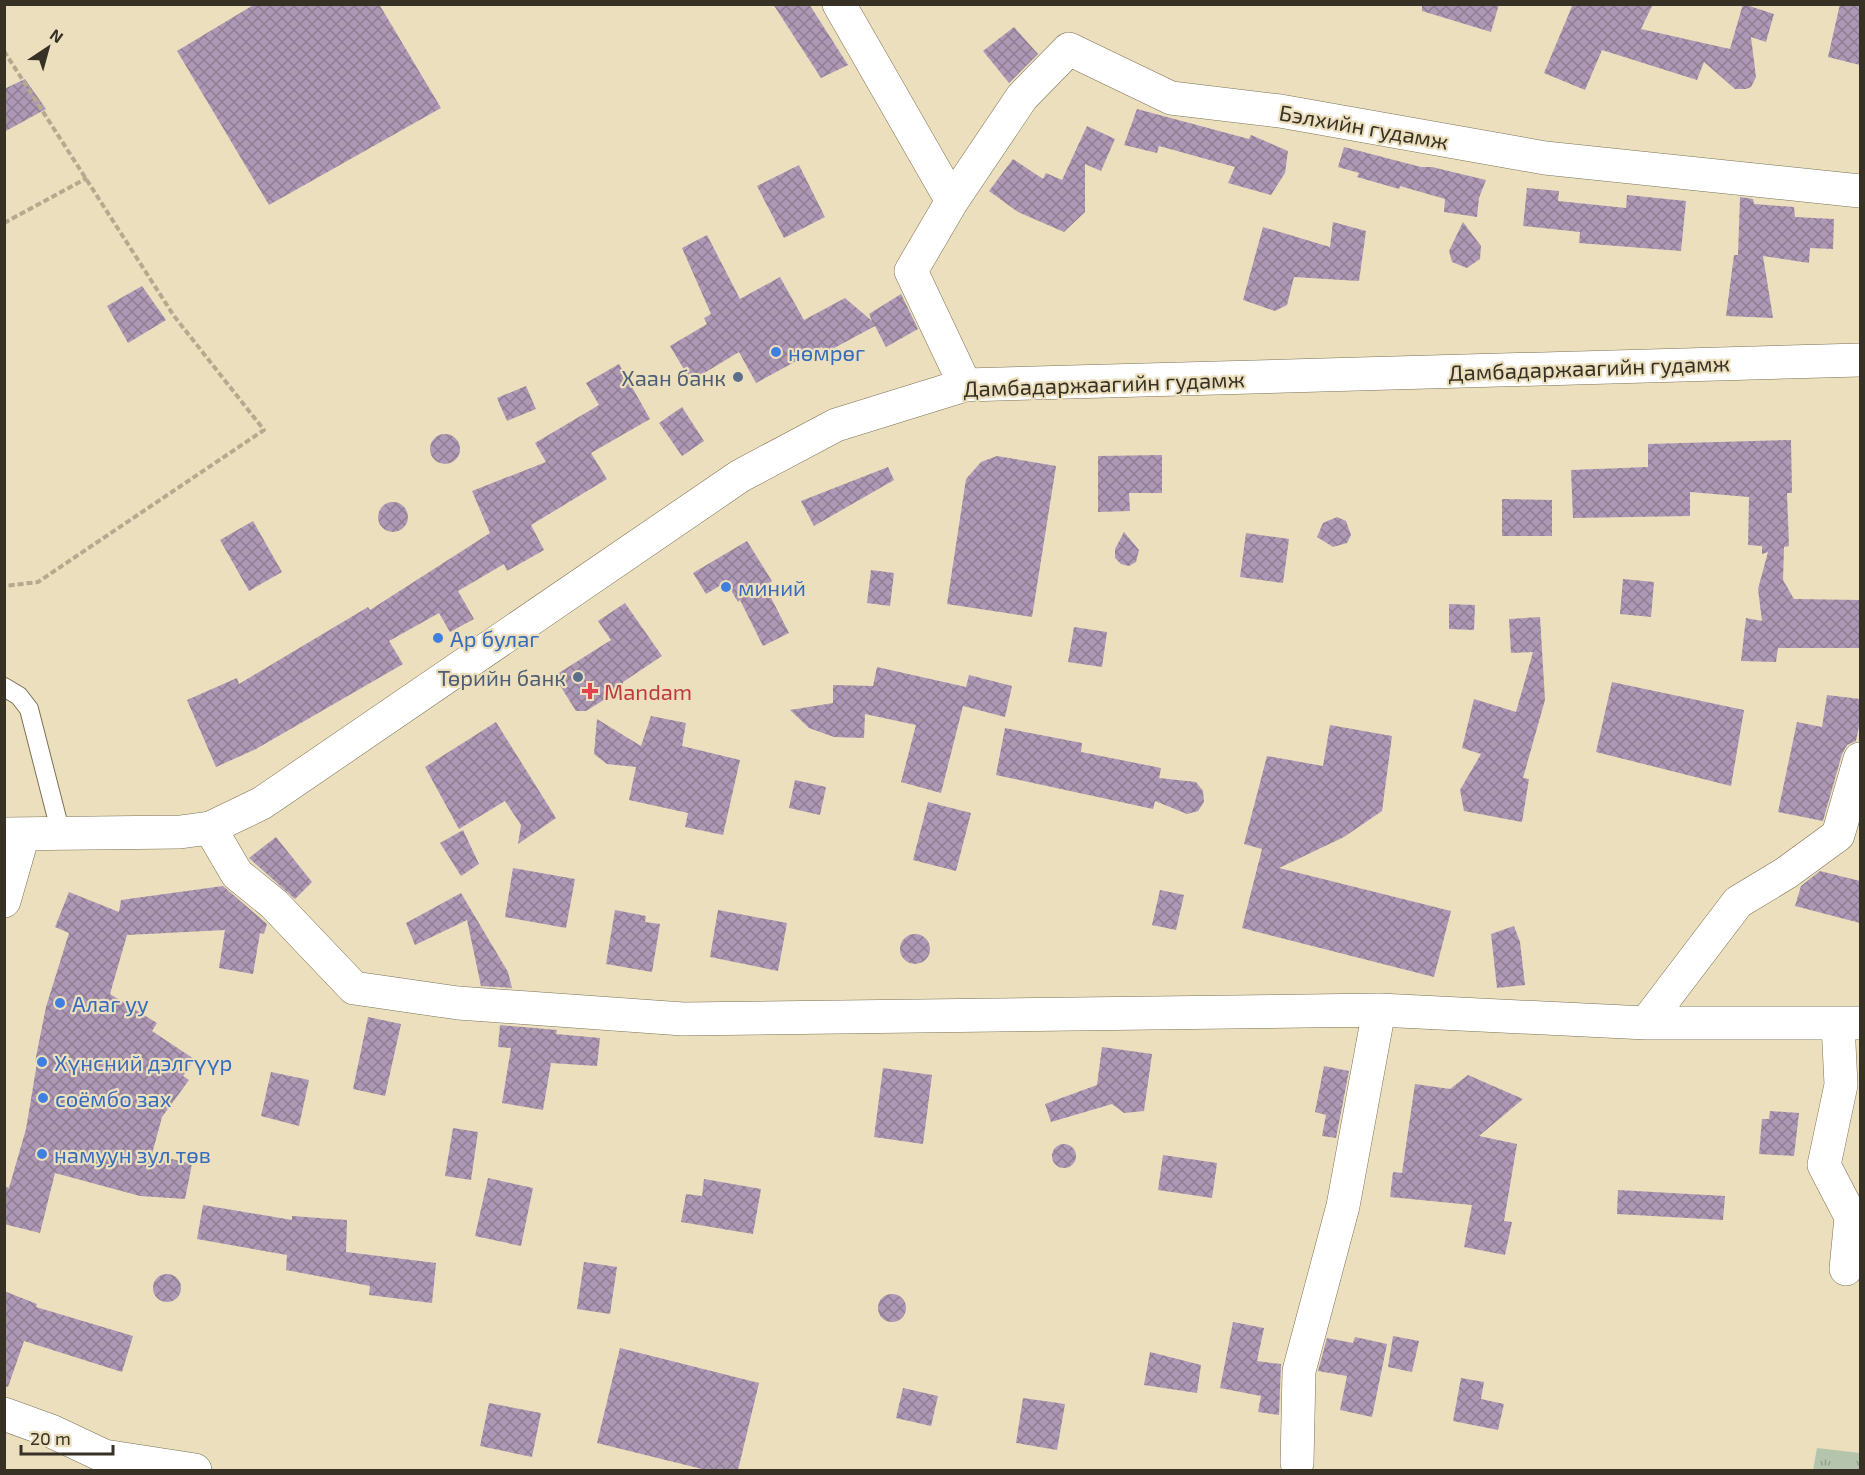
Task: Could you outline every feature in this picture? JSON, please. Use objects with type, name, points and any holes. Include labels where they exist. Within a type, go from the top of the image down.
[{"type":"street","points":[[839,4],[952,201]]},
{"type":"street","name":"Бэлхийн гудамж","points":[[965,385],[911,271],[952,201],[1022,97],[1069,49],[1171,98],[1280,111],[1545,158],[1860,191]]},
{"type":"street","name":"Дамбадаржаагийн гудамж","points":[[14,834],[180,832],[210,828],[262,803],[740,476],[836,425],[965,385],[1860,360]]},
{"type":"street","points":[[1646,1023],[1738,902],[1786,873],[1838,835],[1855,793],[1860,759]]},
{"type":"street","points":[[210,828],[237,874],[274,904],[354,988],[458,1004],[683,1019],[1379,1010],[1646,1023],[1849,1023],[1841,1085],[1824,1165],[1851,1216],[1846,1269]]},
{"type":"street","points":[[4,901],[14,834]]},
{"type":"street","points":[[1298,1464],[1299,1371],[1343,1206],[1379,1010]]},
{"type":"street","points":[[1824,1165],[1860,1180]]},
{"type":"street","points":[[4,1414],[51,1431],[104,1456],[195,1470]]},
{"type":"lane","points":[[4,687],[19,696],[29,709],[61,834]]},
{"type":"path","points":[[4,51],[174,316],[264,430],[38,582],[4,586]]},
{"type":"path","points":[[4,223],[87,178]]},
{"type":"green space","points":[[1817,1448],[1860,1453],[1860,1470],[1813,1470]]},
{"type":"building","points":[[255,4],[379,4],[441,108],[269,205],[177,51]]},
{"type":"building","points":[[773,4],[809,4],[848,65],[821,78]]},
{"type":"building","points":[[1422,4],[1499,4],[1491,32],[1422,11]]},
{"type":"building","points":[[1573,4],[1653,4],[1641,29],[1730,49],[1743,4],[1774,14],[1766,42],[1751,37],[1756,77],[1751,87],[1735,89],[1704,62],[1697,80],[1602,50],[1585,90],[1544,73]]},
{"type":"building","points":[[1840,4],[1860,4],[1860,65],[1828,57]]},
{"type":"building","points":[[1014,27],[1038,54],[1009,83],[983,51]]},
{"type":"building","points":[[25,79],[46,109],[4,132],[4,89]]},
{"type":"building","points":[[1137,109],[1249,139],[1251,135],[1288,151],[1285,173],[1271,195],[1228,183],[1235,167],[1159,146],[1157,153],[1124,145]]},
{"type":"building","points":[[1087,126],[1115,139],[1101,171],[1085,164],[1085,212],[1064,232],[1018,212],[989,191],[1013,159],[1043,179],[1046,173],[1062,180]]},
{"type":"building","points":[[1344,147],[1421,167],[1432,167],[1486,180],[1479,198],[1477,217],[1444,212],[1445,199],[1357,177],[1359,173],[1338,167]]},
{"type":"building","points":[[799,165],[825,217],[784,238],[757,186]]},
{"type":"building","points":[[1527,188],[1559,191],[1558,201],[1626,208],[1627,195],[1686,201],[1681,251],[1579,243],[1580,232],[1523,226]]},
{"type":"building","points":[[1740,197],[1753,199],[1754,204],[1794,207],[1795,217],[1834,219],[1833,249],[1810,248],[1809,263],[1763,256],[1773,318],[1726,316],[1734,255],[1738,255]]},
{"type":"building","points":[[1333,222],[1366,231],[1359,281],[1294,277],[1287,305],[1275,311],[1243,300],[1263,227],[1330,247]]},
{"type":"building","points":[[1463,222],[1481,246],[1480,259],[1467,268],[1452,262],[1449,251]]},
{"type":"building","points":[[707,235],[740,299],[780,277],[804,320],[845,298],[872,321],[869,314],[901,294],[918,329],[886,347],[875,326],[825,353],[822,347],[756,383],[739,352],[691,381],[670,346],[707,324],[704,318],[711,314],[682,248]]},
{"type":"building","points":[[142,286],[166,320],[128,343],[107,306]]},
{"type":"building","points":[[619,364],[650,419],[591,453],[607,479],[531,525],[544,550],[507,571],[504,564],[458,591],[474,619],[450,632],[439,613],[389,641],[403,664],[256,749],[216,767],[187,700],[237,678],[239,684],[368,607],[370,610],[490,533],[472,491],[546,462],[535,443],[599,405],[586,383]]},
{"type":"building","points":[[526,386],[536,409],[507,421],[497,398]]},
{"type":"building","points":[[682,407],[704,441],[682,456],[659,423]]},
{"type":"building","points":[[445,434],[455,439],[460,449],[455,459],[445,464],[435,459],[430,449],[435,439]]},
{"type":"building","points":[[1791,440],[1792,493],[1787,493],[1789,546],[1784,547],[1783,580],[1794,599],[1860,600],[1860,648],[1778,648],[1776,662],[1741,661],[1746,618],[1762,621],[1758,589],[1768,552],[1762,554],[1762,546],[1748,545],[1749,497],[1690,492],[1690,516],[1573,518],[1571,470],[1648,467],[1648,444]]},
{"type":"building","points":[[1162,455],[1162,493],[1129,493],[1130,511],[1098,512],[1098,456]]},
{"type":"building","points":[[997,456],[1056,466],[1032,617],[947,604],[966,479],[981,462]]},
{"type":"building","points":[[888,467],[894,480],[814,526],[801,501]]},
{"type":"building","points":[[1502,499],[1552,500],[1552,536],[1502,536]]},
{"type":"building","points":[[393,502],[399,503],[407,511],[407,523],[399,531],[393,532],[387,531],[379,523],[378,517],[379,511],[387,503]]},
{"type":"building","points":[[1337,517],[1346,521],[1351,535],[1347,543],[1333,547],[1317,537],[1323,523]]},
{"type":"building","points":[[253,521],[282,572],[249,591],[220,540]]},
{"type":"building","points":[[1124,532],[1139,550],[1136,562],[1129,566],[1121,564],[1115,558],[1115,549]]},
{"type":"building","points":[[1246,533],[1289,539],[1283,583],[1240,577]]},
{"type":"building","points":[[747,541],[772,581],[765,586],[789,633],[763,646],[740,600],[738,602],[726,582],[706,594],[693,573]]},
{"type":"building","points":[[871,570],[894,573],[890,606],[867,603]]},
{"type":"building","points":[[1623,579],[1654,582],[1651,617],[1620,614]]},
{"type":"building","points":[[625,603],[662,656],[623,682],[623,688],[586,711],[576,711],[554,676],[611,640],[598,621]]},
{"type":"building","points":[[1449,604],[1475,605],[1474,630],[1449,629]]},
{"type":"building","points":[[1540,617],[1545,700],[1523,778],[1529,779],[1522,822],[1464,811],[1460,790],[1481,754],[1462,748],[1474,699],[1516,712],[1533,652],[1511,653],[1509,619]]},
{"type":"building","points":[[1074,627],[1107,632],[1102,667],[1068,662]]},
{"type":"building","points":[[877,667],[966,687],[969,675],[1012,686],[1005,717],[963,706],[941,793],[901,782],[916,725],[865,714],[864,738],[834,737],[809,728],[790,710],[833,703],[833,685],[873,686]]},
{"type":"building","points":[[1612,682],[1744,710],[1731,786],[1596,752]]},
{"type":"building","points":[[1827,695],[1860,699],[1860,721],[1856,741],[1847,745],[1842,754],[1823,821],[1778,812],[1797,722],[1822,727]]},
{"type":"building","points":[[651,716],[686,723],[682,746],[740,760],[723,835],[685,827],[688,813],[629,800],[636,767],[607,764],[594,754],[597,719],[641,746]]},
{"type":"building","points":[[496,722],[556,818],[518,844],[521,825],[505,801],[459,829],[425,767]]},
{"type":"building","points":[[1330,725],[1392,736],[1382,811],[1344,837],[1279,868],[1451,911],[1434,977],[1242,928],[1262,849],[1244,844],[1267,756],[1323,766]]},
{"type":"building","points":[[1005,728],[1082,743],[1081,752],[1161,768],[1159,778],[1196,782],[1203,791],[1204,802],[1198,811],[1187,814],[1155,801],[1153,809],[996,775]]},
{"type":"building","points":[[795,780],[826,787],[820,815],[789,808]]},
{"type":"building","points":[[928,802],[971,813],[956,871],[913,860]]},
{"type":"building","points":[[463,830],[479,864],[461,876],[440,843]]},
{"type":"building","points":[[276,837],[312,882],[295,899],[249,858]]},
{"type":"building","points":[[513,868],[575,879],[566,928],[505,917]]},
{"type":"building","points":[[1820,871],[1860,881],[1860,923],[1795,906],[1801,886]]},
{"type":"building","points":[[223,886],[267,924],[264,934],[260,933],[253,974],[219,968],[225,930],[127,935],[110,994],[157,1023],[152,1031],[194,1059],[183,1076],[189,1080],[162,1117],[152,1154],[192,1164],[185,1199],[140,1196],[55,1173],[40,1233],[4,1224],[4,1186],[9,1188],[26,1129],[37,1063],[35,1062],[46,1007],[69,933],[55,927],[69,892],[119,912],[121,900]]},
{"type":"building","points":[[1160,890],[1184,895],[1176,930],[1152,925]]},
{"type":"building","points":[[461,893],[508,972],[512,988],[481,986],[467,920],[415,945],[406,923]]},
{"type":"building","points":[[615,910],[646,916],[645,922],[660,924],[652,972],[606,964]]},
{"type":"building","points":[[718,910],[787,923],[778,971],[710,957]]},
{"type":"building","points":[[1514,926],[1520,942],[1525,985],[1497,988],[1491,934]]},
{"type":"building","points":[[915,934],[926,938],[930,949],[926,960],[915,964],[904,960],[900,949],[904,938]]},
{"type":"building","points":[[368,1017],[401,1024],[385,1096],[353,1089]]},
{"type":"building","points":[[500,1025],[557,1030],[556,1034],[600,1038],[597,1066],[551,1063],[543,1110],[502,1103],[511,1048],[498,1047]]},
{"type":"building","points":[[1102,1047],[1152,1054],[1144,1111],[1124,1113],[1112,1104],[1051,1122],[1045,1104],[1097,1085]]},
{"type":"building","points":[[1324,1066],[1349,1071],[1336,1138],[1322,1136],[1326,1115],[1315,1112]]},
{"type":"building","points":[[883,1068],[932,1075],[923,1144],[874,1137]]},
{"type":"building","points":[[271,1072],[309,1080],[299,1126],[261,1116]]},
{"type":"building","points":[[1468,1075],[1523,1099],[1479,1136],[1517,1144],[1504,1221],[1512,1222],[1505,1255],[1464,1247],[1472,1205],[1390,1197],[1393,1172],[1402,1173],[1415,1084],[1450,1089]]},
{"type":"building","points":[[1770,1111],[1799,1113],[1794,1156],[1759,1154],[1762,1119],[1769,1119]]},
{"type":"building","points":[[453,1128],[478,1132],[471,1180],[445,1176]]},
{"type":"building","points":[[1064,1144],[1073,1147],[1076,1156],[1073,1165],[1064,1168],[1055,1165],[1052,1156],[1055,1147]]},
{"type":"building","points":[[1163,1155],[1217,1163],[1212,1198],[1158,1190]]},
{"type":"building","points":[[488,1178],[533,1188],[521,1246],[475,1236]]},
{"type":"building","points":[[704,1179],[761,1189],[753,1234],[681,1222],[686,1194],[702,1196]]},
{"type":"building","points":[[1618,1190],[1725,1196],[1723,1220],[1617,1214]]},
{"type":"building","points":[[203,1205],[292,1220],[292,1216],[347,1220],[346,1252],[436,1263],[432,1303],[369,1295],[370,1286],[286,1270],[287,1255],[197,1239]]},
{"type":"building","points":[[584,1262],[617,1267],[610,1314],[577,1309]]},
{"type":"building","points":[[167,1274],[177,1278],[181,1288],[177,1298],[167,1302],[157,1298],[153,1288],[157,1278]]},
{"type":"building","points":[[4,1291],[37,1304],[36,1307],[133,1336],[122,1372],[24,1341],[8,1387],[4,1386]]},
{"type":"building","points":[[892,1294],[902,1298],[906,1308],[902,1318],[892,1322],[882,1318],[878,1308],[882,1298]]},
{"type":"building","points":[[1233,1322],[1264,1328],[1257,1361],[1281,1364],[1279,1415],[1258,1412],[1261,1396],[1220,1388]]},
{"type":"building","points":[[1393,1336],[1419,1341],[1412,1372],[1388,1367]]},
{"type":"building","points":[[1355,1337],[1387,1344],[1372,1417],[1340,1410],[1347,1376],[1318,1371],[1327,1338],[1353,1343]]},
{"type":"building","points":[[620,1348],[759,1383],[738,1470],[706,1470],[597,1443]]},
{"type":"building","points":[[1150,1352],[1201,1365],[1197,1393],[1144,1385]]},
{"type":"building","points":[[1461,1378],[1484,1382],[1481,1399],[1504,1404],[1498,1430],[1453,1421]]},
{"type":"building","points":[[903,1388],[938,1396],[931,1426],[896,1418]]},
{"type":"building","points":[[1023,1398],[1065,1404],[1057,1450],[1016,1443]]},
{"type":"building","points":[[489,1403],[541,1413],[532,1457],[480,1446]]},
{"type":"place","name":"нөмрөг","points":[[776,352]]},
{"type":"place","name":"Хаан банк","points":[[738,377]]},
{"type":"place","name":"миний","points":[[726,587]]},
{"type":"place","name":"Ар булаг","points":[[438,638]]},
{"type":"place","name":"Төрийн банк","points":[[578,677]]},
{"type":"place","name":"Mandam","points":[[590,691]]},
{"type":"place","name":"Алаг уу","points":[[60,1003]]},
{"type":"place","name":"Хүнсний дэлгүүр","points":[[42,1062]]},
{"type":"place","name":"соёмбо зах","points":[[43,1098]]},
{"type":"place","name":"намуун зул төв","points":[[42,1154]]}]
